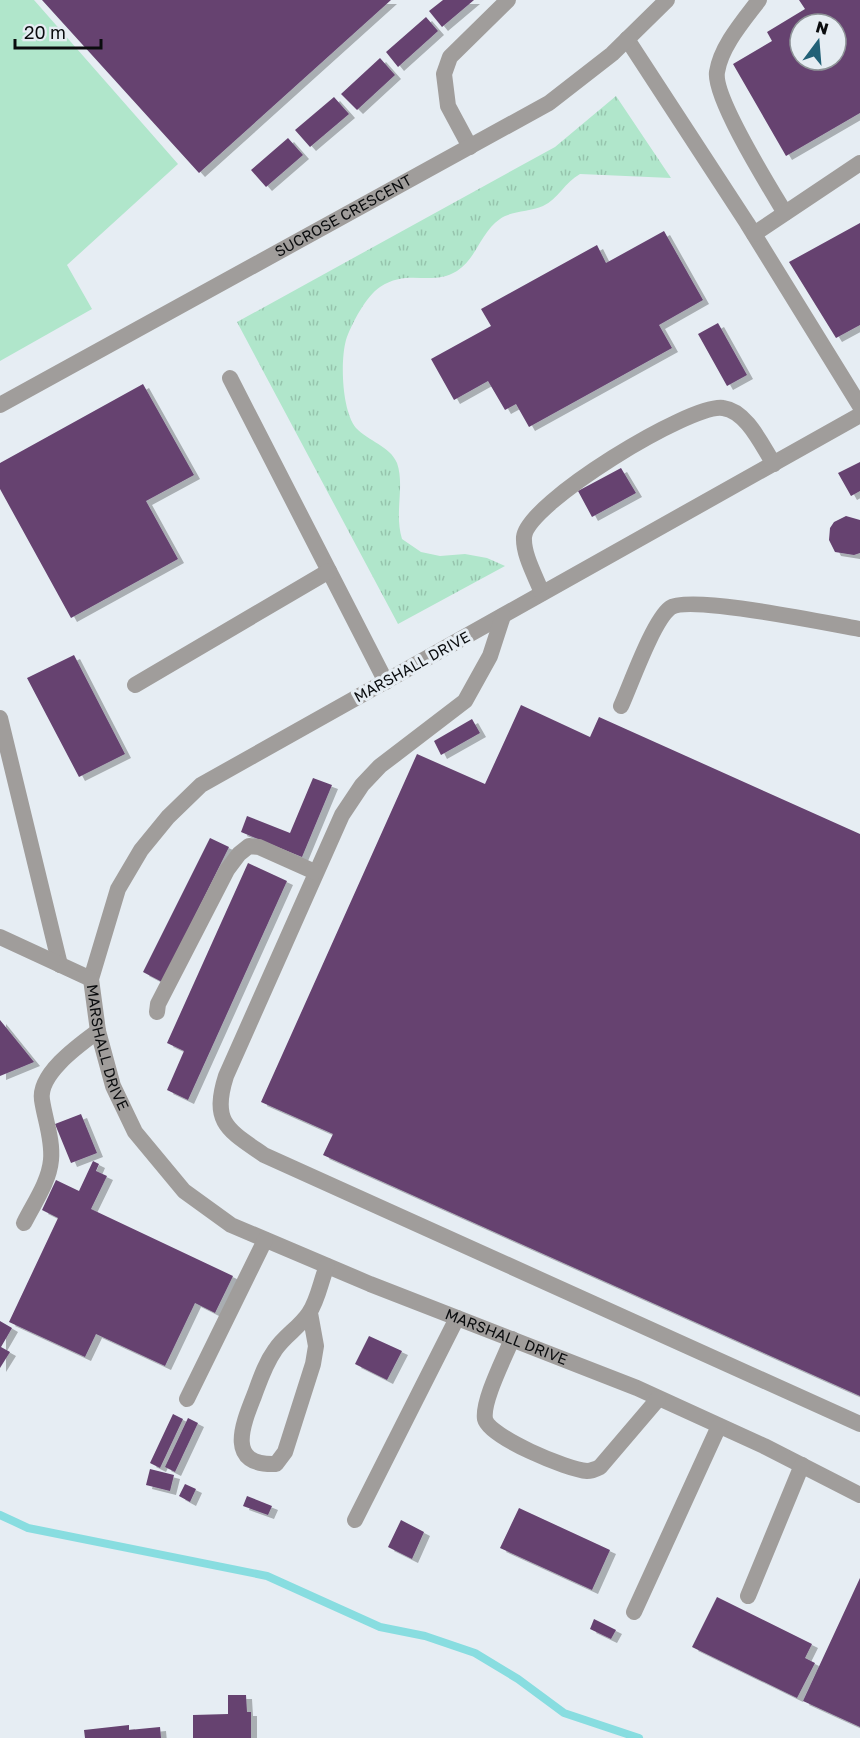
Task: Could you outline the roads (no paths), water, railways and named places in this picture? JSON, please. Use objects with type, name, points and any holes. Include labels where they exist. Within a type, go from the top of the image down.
[{"type":"lane","points":[[470,147],[448,106],[444,74],[450,57],[508,0]]},
{"type":"lane","name":"SUCROSE CRESCENT","points":[[0,405],[549,103],[627,39],[667,0]]},
{"type":"lane","points":[[759,0],[724,52],[716,75],[719,91],[750,154],[785,213]]},
{"type":"lane","points":[[627,39],[754,234],[860,406]]},
{"type":"lane","points":[[754,234],[860,163]]},
{"type":"lane","points":[[230,378],[386,682]]},
{"type":"lane","points":[[542,594],[526,554],[524,536],[530,522],[545,505],[576,482],[646,439],[707,409],[722,407],[735,412],[744,420],[774,464]]},
{"type":"lane","name":"MARSHALL DRIVE","points":[[860,415],[201,785],[168,818],[141,850],[118,889],[91,979],[98,1031],[113,1086],[135,1132],[184,1191],[231,1225],[658,1399],[802,1465],[860,1495]]},
{"type":"lane","points":[[135,685],[329,571]]},
{"type":"lane","points":[[621,706],[660,620],[671,607],[686,603],[720,606],[860,629]]},
{"type":"lane","points":[[503,616],[485,666],[465,701],[407,744],[362,785],[342,815],[226,1076],[219,1098],[219,1112],[226,1125],[264,1155],[860,1424]]},
{"type":"lane","points":[[0,718],[60,965]]},
{"type":"lane","points":[[157,1012],[163,993],[227,870],[239,854],[249,846],[259,848],[315,872]]},
{"type":"lane","points":[[0,937],[91,979]]},
{"type":"lane","points":[[24,1223],[44,1184],[51,1161],[42,1097],[48,1081],[57,1065],[98,1031]]},
{"type":"lane","points":[[186,1399],[265,1240]]},
{"type":"lane","points":[[310,1313],[316,1346],[289,1441],[285,1452],[276,1464],[260,1465],[248,1456],[241,1445],[241,1428],[265,1367],[275,1349],[310,1313],[327,1266]]},
{"type":"lane","points":[[355,1520],[457,1318]]},
{"type":"lane","points":[[512,1339],[488,1400],[485,1417],[488,1427],[509,1441],[571,1468],[589,1472],[600,1467],[658,1399]]},
{"type":"lane","points":[[634,1612],[719,1426]]},
{"type":"lane","points":[[748,1596],[802,1465]]},
{"type":"waterway","points":[[0,1515],[28,1528],[267,1576],[380,1627],[425,1636],[475,1653],[518,1679],[564,1713],[639,1738]]}]
